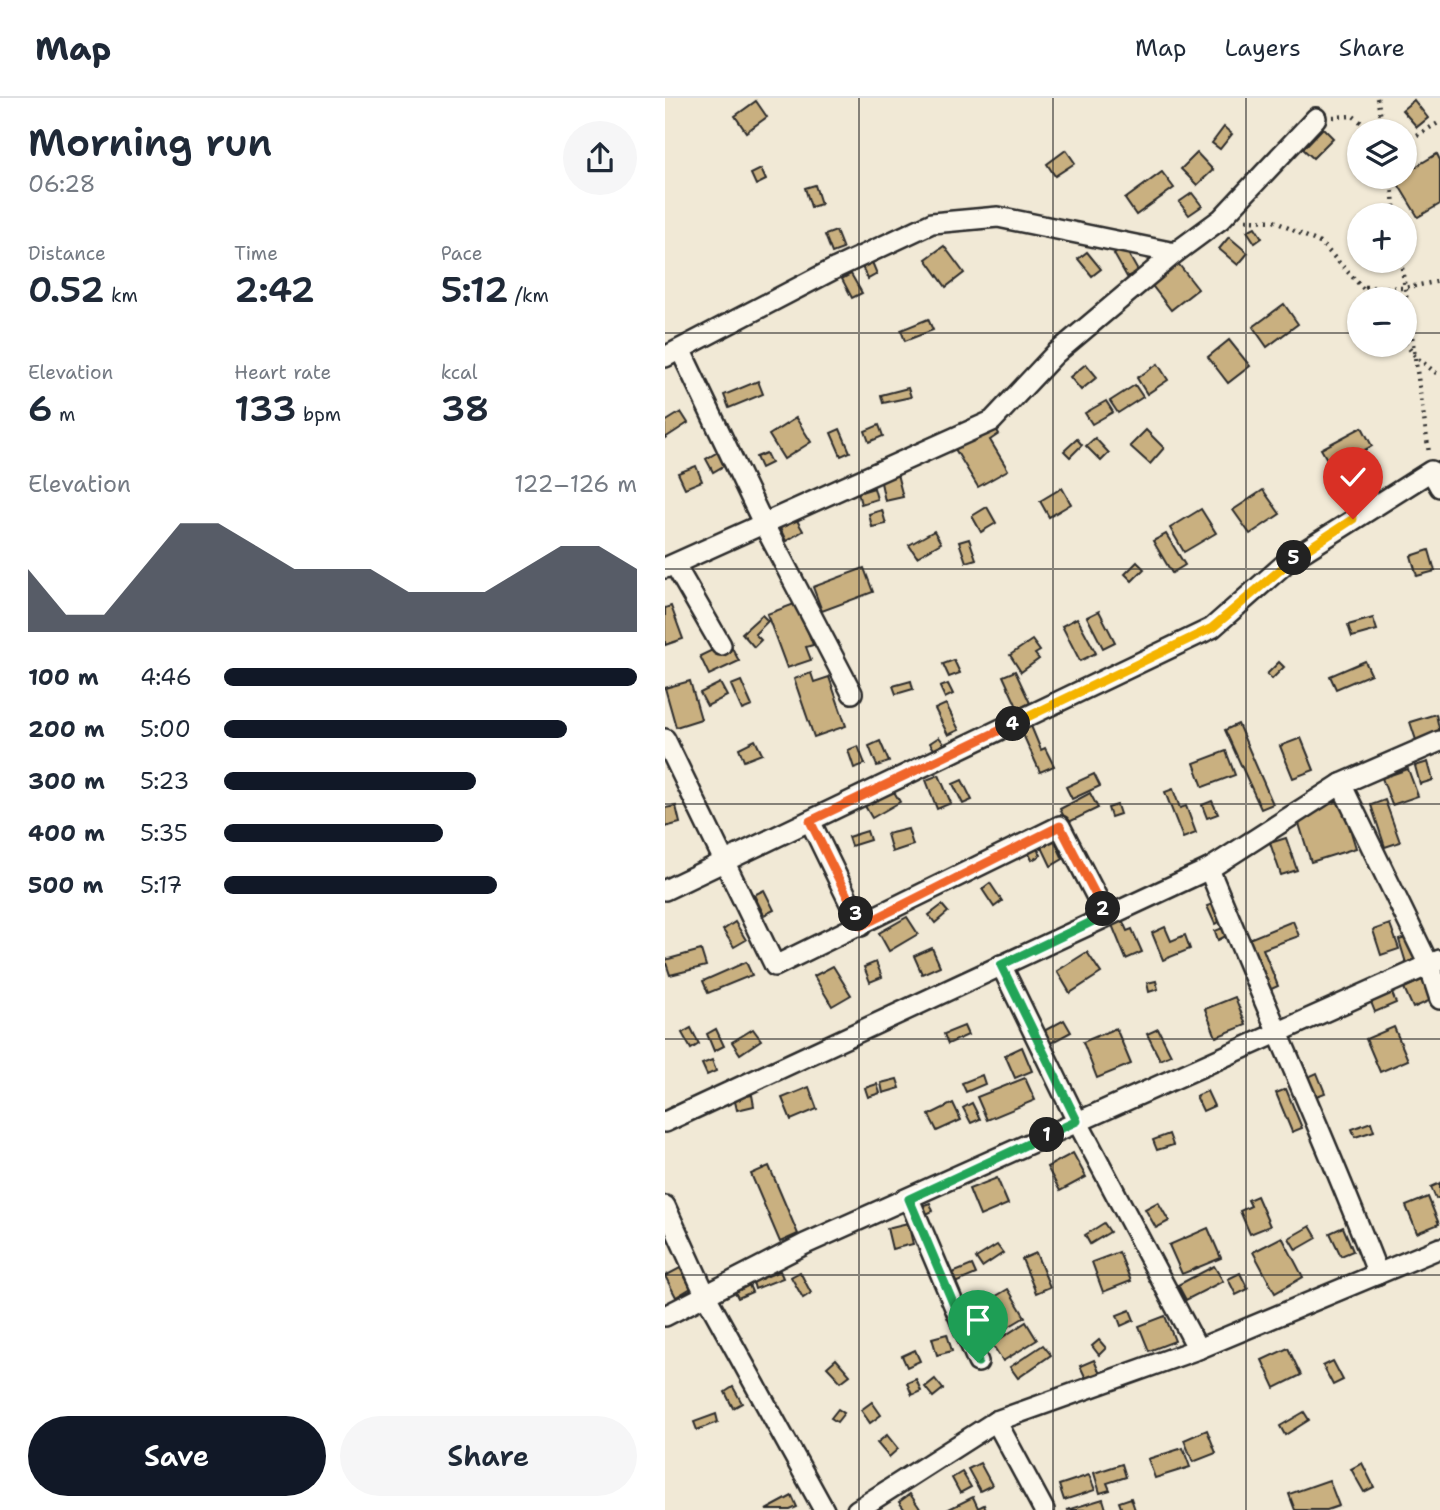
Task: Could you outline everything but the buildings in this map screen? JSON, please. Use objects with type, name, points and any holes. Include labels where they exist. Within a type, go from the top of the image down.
[{"type":"street","points":[[721,645],[670,566],[992,421],[1055,354],[1175,253],[1221,219],[1316,118]]},
{"type":"street","points":[[852,693],[673,354],[836,268],[932,223],[998,217],[1175,253]]},
{"type":"street","points":[[665,890],[1212,628],[1287,562],[1436,479]]},
{"type":"street","points":[[665,739],[775,966],[1060,826],[1106,915]]},
{"type":"street","points":[[665,1122],[1209,869],[1341,784],[1440,741]]},
{"type":"street","points":[[1341,784],[1435,962],[1440,999]]},
{"type":"street","points":[[810,821],[861,926]]},
{"type":"street","points":[[1209,869],[1275,1032],[1326,1139],[1378,1274]]},
{"type":"street","points":[[665,1316],[758,1267],[1435,962]]},
{"type":"street","points":[[1001,965],[1077,1121],[1198,1349]]},
{"type":"street","points":[[909,1199],[978,1362]]},
{"type":"street","points":[[665,1206],[706,1296],[824,1510]]},
{"type":"street","points":[[857,1510],[996,1421],[1198,1349],[1440,1248]]},
{"type":"street","points":[[996,1421],[1044,1510]]},
{"type":"path","points":[[1377,98],[1381,119]]},
{"type":"path","points":[[1316,118],[1353,116],[1357,119]]},
{"type":"path","points":[[1417,135],[1440,122]]},
{"type":"path","points":[[1221,219],[1274,221],[1310,238],[1322,244],[1364,287]]},
{"type":"path","points":[[1409,287],[1440,281]]},
{"type":"path","points":[[1416,357],[1440,376]]},
{"type":"path","points":[[1416,357],[1436,479]]},
{"type":"route","points":[[978,1362],[909,1199],[1077,1121],[1001,965],[1106,915],[1060,826],[861,926],[810,821],[1212,628],[1287,562],[1353,519]]}]
